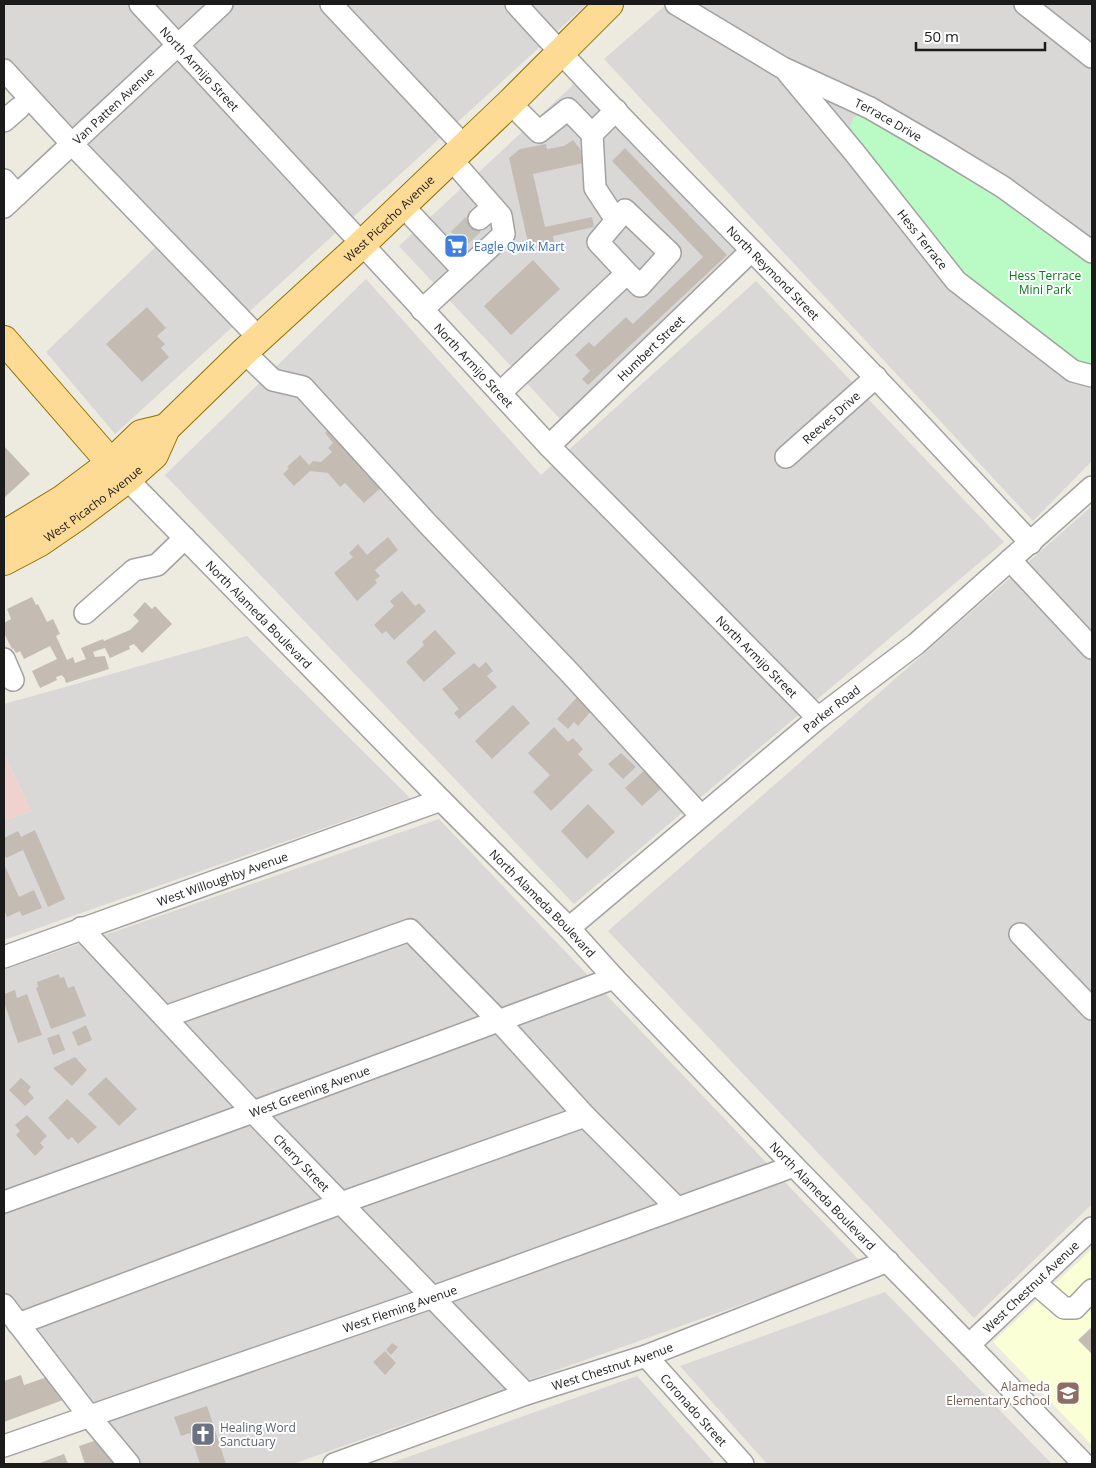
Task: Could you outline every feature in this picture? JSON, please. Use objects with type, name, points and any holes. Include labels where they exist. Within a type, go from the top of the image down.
[{"type":"main road","name":"West Picacho Avenue","points":[[4,561],[40,542],[75,518],[119,471],[141,434],[166,428],[510,103],[609,4]]},
{"type":"main road","name":"North Alameda Boulevard","points":[[4,340],[119,471]]},
{"type":"main road","name":"West Picacho Avenue","points":[[4,535],[63,499],[119,471]]},
{"type":"street","name":"North Armijo Street","points":[[140,4],[549,446],[818,718]]},
{"type":"street","name":"Van Patten Avenue","points":[[8,194],[72,144],[222,4]]},
{"type":"street","points":[[331,4],[457,152],[486,213],[501,216],[504,234],[422,310]]},
{"type":"street","name":"North Reymond Street","points":[[516,4],[751,251],[876,377],[1031,543]]},
{"type":"street","name":"Terrace Drive","points":[[676,4],[783,68],[870,108],[939,148],[1003,187],[1092,252]]},
{"type":"street","points":[[1025,4],[1092,56]]},
{"type":"street","name":"Hess Terrace","points":[[783,68],[854,152],[956,281],[1073,371],[1092,376]]},
{"type":"street","points":[[4,70],[252,345],[273,380],[303,387],[426,522],[570,673],[701,816]]},
{"type":"street","points":[[510,103],[540,132],[568,109],[592,134],[595,188],[616,220]]},
{"type":"street","points":[[592,134],[616,110]]},
{"type":"street","points":[[402,205],[451,245],[464,271]]},
{"type":"street","points":[[625,210],[670,254],[640,286],[627,273],[598,242],[625,210]]},
{"type":"street","name":"Humbert Street","points":[[549,446],[751,251]]},
{"type":"street","points":[[500,393],[627,273]]},
{"type":"street","name":"Reeves Drive","points":[[786,456],[876,377]]},
{"type":"street","name":"North Alameda Boulevard","points":[[119,471],[569,928],[614,978],[794,1166],[1084,1464]]},
{"type":"street","name":"Parker Road","points":[[569,928],[818,718],[916,644],[1092,487]]},
{"type":"street","points":[[85,613],[134,570],[157,565],[185,538]]},
{"type":"street","points":[[1010,560],[1092,648]]},
{"type":"street","points":[[4,659],[13,680]]},
{"type":"street","name":"West Willoughby Avenue","points":[[4,957],[441,800]]},
{"type":"street","name":"Cherry Street","points":[[81,928],[253,1112],[526,1394]]},
{"type":"street","points":[[165,1018],[410,930],[499,1021],[585,1116],[677,1208]]},
{"type":"street","points":[[1020,934],[1092,1009]]},
{"type":"street","name":"West Greening Avenue","points":[[4,1202],[614,978]]},
{"type":"street","points":[[18,1324],[342,1203],[585,1116]]},
{"type":"street","name":"West Fleming Avenue","points":[[4,1446],[433,1297],[794,1166]]},
{"type":"street","name":"West Chestnut Avenue","points":[[969,1345],[1092,1228]]},
{"type":"street","name":"West Chestnut Avenue","points":[[334,1464],[526,1394],[646,1356],[888,1261]]},
{"type":"street","points":[[1035,1283],[1064,1308],[1075,1308],[1092,1290]]},
{"type":"street","points":[[4,1305],[89,1416],[129,1464]]},
{"type":"street","name":"Coronado Street","points":[[646,1356],[743,1464]]},
{"type":"shaded area","points":[[4,4],[587,4],[115,434],[46,352],[166,237],[4,58]]},
{"type":"shaded area","points":[[667,4],[1092,4],[1092,461],[1033,521],[604,59]]},
{"type":"shaded area","points":[[574,84],[737,253],[560,419],[399,246]]},
{"type":"shaded area","points":[[366,279],[541,475],[756,281],[1004,542],[574,904],[165,475]]},
{"type":"shaded area","points":[[1092,506],[1092,1204],[974,1318],[608,931]]},
{"type":"shaded area","points":[[247,636],[410,798],[4,940],[4,821],[31,811],[4,754],[4,704]]},
{"type":"shaded area","points":[[4,754],[31,811],[4,821]]},
{"type":"shaded area","points":[[439,819],[861,1262],[293,1464],[139,1464],[4,1292],[4,970]]},
{"type":"shaded area","name":"Alameda Elementary School","points":[[1092,1249],[1092,1445],[993,1342]]},
{"type":"shaded area","points":[[885,1292],[1052,1464],[767,1464],[680,1366]]},
{"type":"shaded area","points":[[637,1376],[715,1464],[388,1464]]},
{"type":"green space","name":"Hess Terrace Mini Park","points":[[864,114],[989,190],[1092,264],[1092,367],[1079,362],[962,272],[858,142],[850,126],[854,117]]},
{"type":"building","points":[[573,140],[580,149],[583,163],[533,174],[545,227],[592,217],[594,227],[553,236],[554,242],[529,247],[509,158],[520,149],[546,144],[547,149],[564,146]]},
{"type":"building","points":[[625,148],[727,255],[588,385],[582,379],[590,371],[575,355],[589,342],[594,347],[626,317],[633,324],[703,257],[612,161]]},
{"type":"building","points":[[533,260],[560,289],[511,335],[484,306]]},
{"type":"building","points":[[147,307],[166,328],[157,336],[165,344],[161,348],[169,357],[142,382],[106,344]]},
{"type":"building","points":[[332,426],[385,484],[364,503],[345,483],[340,487],[328,473],[310,471],[294,486],[283,474],[289,468],[287,467],[300,455],[309,465],[313,461],[321,462],[332,452],[328,448],[333,443],[325,433]]},
{"type":"building","points":[[4,446],[30,474],[4,498]]},
{"type":"building","points":[[388,537],[398,550],[375,570],[380,576],[375,580],[377,583],[357,601],[334,573],[353,557],[349,553],[358,544],[367,555]]},
{"type":"building","points":[[402,591],[415,606],[419,603],[426,611],[394,640],[386,631],[382,634],[374,625],[394,606],[390,601]]},
{"type":"building","points":[[32,597],[36,605],[38,604],[47,622],[53,619],[60,634],[56,636],[67,660],[73,657],[75,663],[86,659],[81,648],[130,630],[139,621],[133,615],[145,602],[152,609],[155,606],[172,624],[142,653],[134,644],[129,646],[130,649],[110,658],[105,648],[93,652],[95,657],[105,656],[109,669],[66,683],[62,675],[56,677],[57,680],[40,688],[32,671],[57,659],[50,646],[24,659],[20,651],[16,653],[12,649],[4,633],[4,623],[11,619],[7,609]]},
{"type":"building","points":[[435,630],[456,653],[424,682],[406,662],[424,645],[422,642]]},
{"type":"building","points":[[486,662],[493,671],[487,676],[497,687],[459,719],[454,713],[459,709],[442,689],[474,663],[479,668]]},
{"type":"building","points":[[579,695],[593,709],[578,726],[574,722],[568,729],[557,719]]},
{"type":"building","points":[[513,705],[530,723],[492,759],[475,741]]},
{"type":"building","points":[[554,727],[568,742],[573,738],[583,749],[578,754],[593,770],[551,811],[533,792],[550,775],[528,753]]},
{"type":"building","points":[[621,753],[636,767],[623,779],[608,764]]},
{"type":"building","points":[[647,768],[664,786],[642,806],[625,788]]},
{"type":"building","points":[[588,804],[615,832],[587,859],[561,831]]},
{"type":"building","points":[[35,830],[65,899],[48,907],[23,850],[6,858],[4,852],[4,838],[18,831],[21,837]]},
{"type":"building","points":[[4,864],[19,897],[34,890],[42,908],[22,916],[20,911],[7,917],[4,910]]},
{"type":"building","points":[[59,974],[60,978],[64,977],[68,988],[74,986],[86,1016],[51,1029],[36,988],[38,987],[37,982]]},
{"type":"building","points":[[15,990],[17,998],[27,994],[42,1035],[18,1043],[4,1002],[4,994]]},
{"type":"building","points":[[86,1025],[92,1040],[78,1046],[72,1032]]},
{"type":"building","points":[[59,1034],[65,1050],[53,1055],[47,1038]]},
{"type":"building","points":[[75,1057],[87,1070],[72,1086],[53,1068]]},
{"type":"building","points":[[106,1077],[137,1109],[119,1126],[88,1094]]},
{"type":"building","points":[[21,1078],[31,1087],[28,1091],[34,1098],[25,1106],[9,1090]]},
{"type":"building","points":[[67,1099],[97,1127],[78,1144],[72,1137],[68,1140],[48,1118]]},
{"type":"building","points":[[27,1115],[47,1136],[40,1143],[44,1147],[35,1156],[16,1135],[20,1131],[15,1125]]},
{"type":"building","points":[[1092,1327],[1092,1354],[1078,1340]]},
{"type":"building","points":[[392,1343],[398,1347],[391,1355],[386,1350]]},
{"type":"building","points":[[385,1351],[396,1363],[385,1375],[373,1362]]},
{"type":"building","points":[[21,1375],[24,1385],[53,1375],[63,1400],[4,1422],[4,1381]]},
{"type":"building","name":"Healing Word Sanctuary","points":[[207,1406],[226,1464],[200,1464],[190,1433],[181,1436],[174,1417]]},
{"type":"building","points":[[103,1438],[119,1464],[85,1464],[79,1446]]},
{"type":"building","points":[[64,1454],[68,1464],[37,1464]]},
{"type":"tunnel","points":[[458,239],[479,219]]},
{"type":"place","name":"Eagle Qwik Mart","points":[[456,246]]},
{"type":"place","name":"Alameda Elementary School","points":[[1068,1393]]},
{"type":"place","name":"Healing Word Sanctuary","points":[[203,1434]]}]
